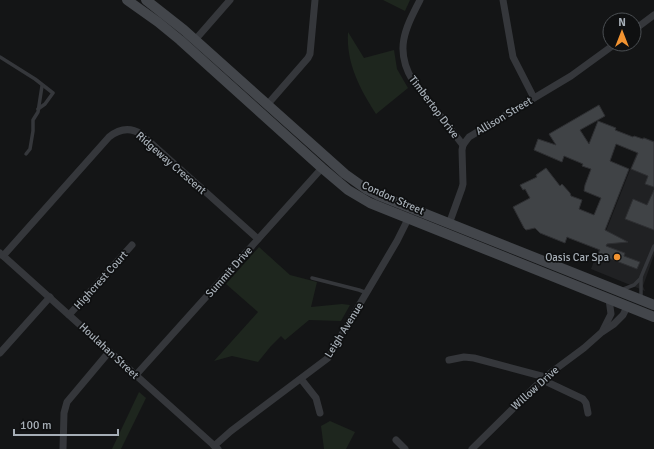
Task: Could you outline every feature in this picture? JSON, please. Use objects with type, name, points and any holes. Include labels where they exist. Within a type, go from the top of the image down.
[{"type":"main road","name":"Condon Street","points":[[127,0],[191,44],[266,105],[345,174],[366,189],[447,229],[654,317]]},
{"type":"main road","name":"Condon Street","points":[[146,0],[165,14],[191,44],[322,168],[359,198],[408,219],[447,229],[654,305]]},
{"type":"main road","points":[[600,284],[611,293],[623,299],[626,306]]},
{"type":"street","points":[[191,44],[230,0]]},
{"type":"street","points":[[266,105],[310,54],[315,0]]},
{"type":"street","name":"Timbertop Drive","points":[[420,0],[404,34],[402,47],[404,61],[413,81],[463,145]]},
{"type":"street","points":[[503,0],[513,57],[534,98]]},
{"type":"street","points":[[642,24],[654,15]]},
{"type":"street","name":"Allison Street","points":[[463,145],[473,134],[571,76],[604,52]]},
{"type":"street","name":"Ridgeway Crescent","points":[[1,254],[109,137],[114,133],[123,130],[133,130],[141,134],[258,239]]},
{"type":"street","points":[[447,229],[463,184],[463,145]]},
{"type":"street","name":"Summit Drive","points":[[135,376],[322,168]]},
{"type":"street","name":"Leigh Avenue","points":[[216,447],[231,431],[324,362],[331,355],[408,219]]},
{"type":"street","name":"Highcrest Court","points":[[69,315],[132,245]]},
{"type":"street","name":"Houlahan Street","points":[[1,254],[135,376],[216,447]]},
{"type":"street","points":[[0,353],[50,297]]},
{"type":"street","name":"Willow Drive","points":[[602,332],[611,314],[609,299]]},
{"type":"street","name":"Willow Drive","points":[[472,449],[544,378],[614,324],[623,315],[626,306]]},
{"type":"street","points":[[63,449],[64,413],[67,402],[109,352]]},
{"type":"street","points":[[449,360],[469,358],[544,378],[547,382],[583,399],[586,403],[588,413]]},
{"type":"street","points":[[301,379],[316,398],[320,413]]},
{"type":"street","points":[[396,440],[406,449]]},
{"type":"lane","points":[[0,57],[35,79],[42,86],[53,93],[45,104],[38,108]]},
{"type":"lane","points":[[26,154],[30,149],[34,131],[33,120],[37,114],[42,86]]},
{"type":"lane","points":[[641,300],[641,278],[654,246]]},
{"type":"lane","points":[[312,278],[367,293]]},
{"type":"lane","points":[[619,291],[634,285],[641,278]]},
{"type":"shaded area","points":[[383,0],[410,0],[405,11]]},
{"type":"shaded area","points":[[348,32],[364,58],[394,50],[397,69],[408,88],[376,114],[355,75],[349,54]]},
{"type":"shaded area","points":[[643,137],[654,141],[654,255],[643,286],[645,291],[591,269]]},
{"type":"shaded area","points":[[259,247],[290,275],[317,282],[311,307],[342,304],[350,305],[341,321],[309,320],[285,340],[281,336],[258,362],[232,356],[214,361],[258,312],[226,284]]},
{"type":"shaded area","points":[[139,392],[146,398],[121,449],[112,449]]},
{"type":"shaded area","points":[[330,421],[355,432],[346,449],[324,449],[321,426]]},
{"type":"building","points":[[599,105],[605,116],[580,130],[589,144],[598,121],[633,137],[644,138],[654,142],[654,187],[645,184],[648,176],[631,169],[638,153],[616,144],[610,161],[629,169],[605,230],[628,242],[607,244],[606,246],[625,253],[624,256],[640,262],[637,269],[603,256],[602,258],[597,256],[600,250],[567,237],[565,243],[540,233],[535,228],[526,230],[513,207],[530,198],[525,189],[523,190],[520,185],[537,177],[536,175],[546,168],[560,186],[562,184],[571,196],[582,200],[579,209],[594,215],[601,198],[584,191],[591,169],[582,166],[583,164],[564,156],[562,162],[534,150],[538,139],[556,145],[549,134]]},
{"type":"building","points":[[654,190],[654,230],[625,219],[633,199],[647,205]]},
{"type":"place","name":"Oasis Car Spa","points":[[617,257]]}]
